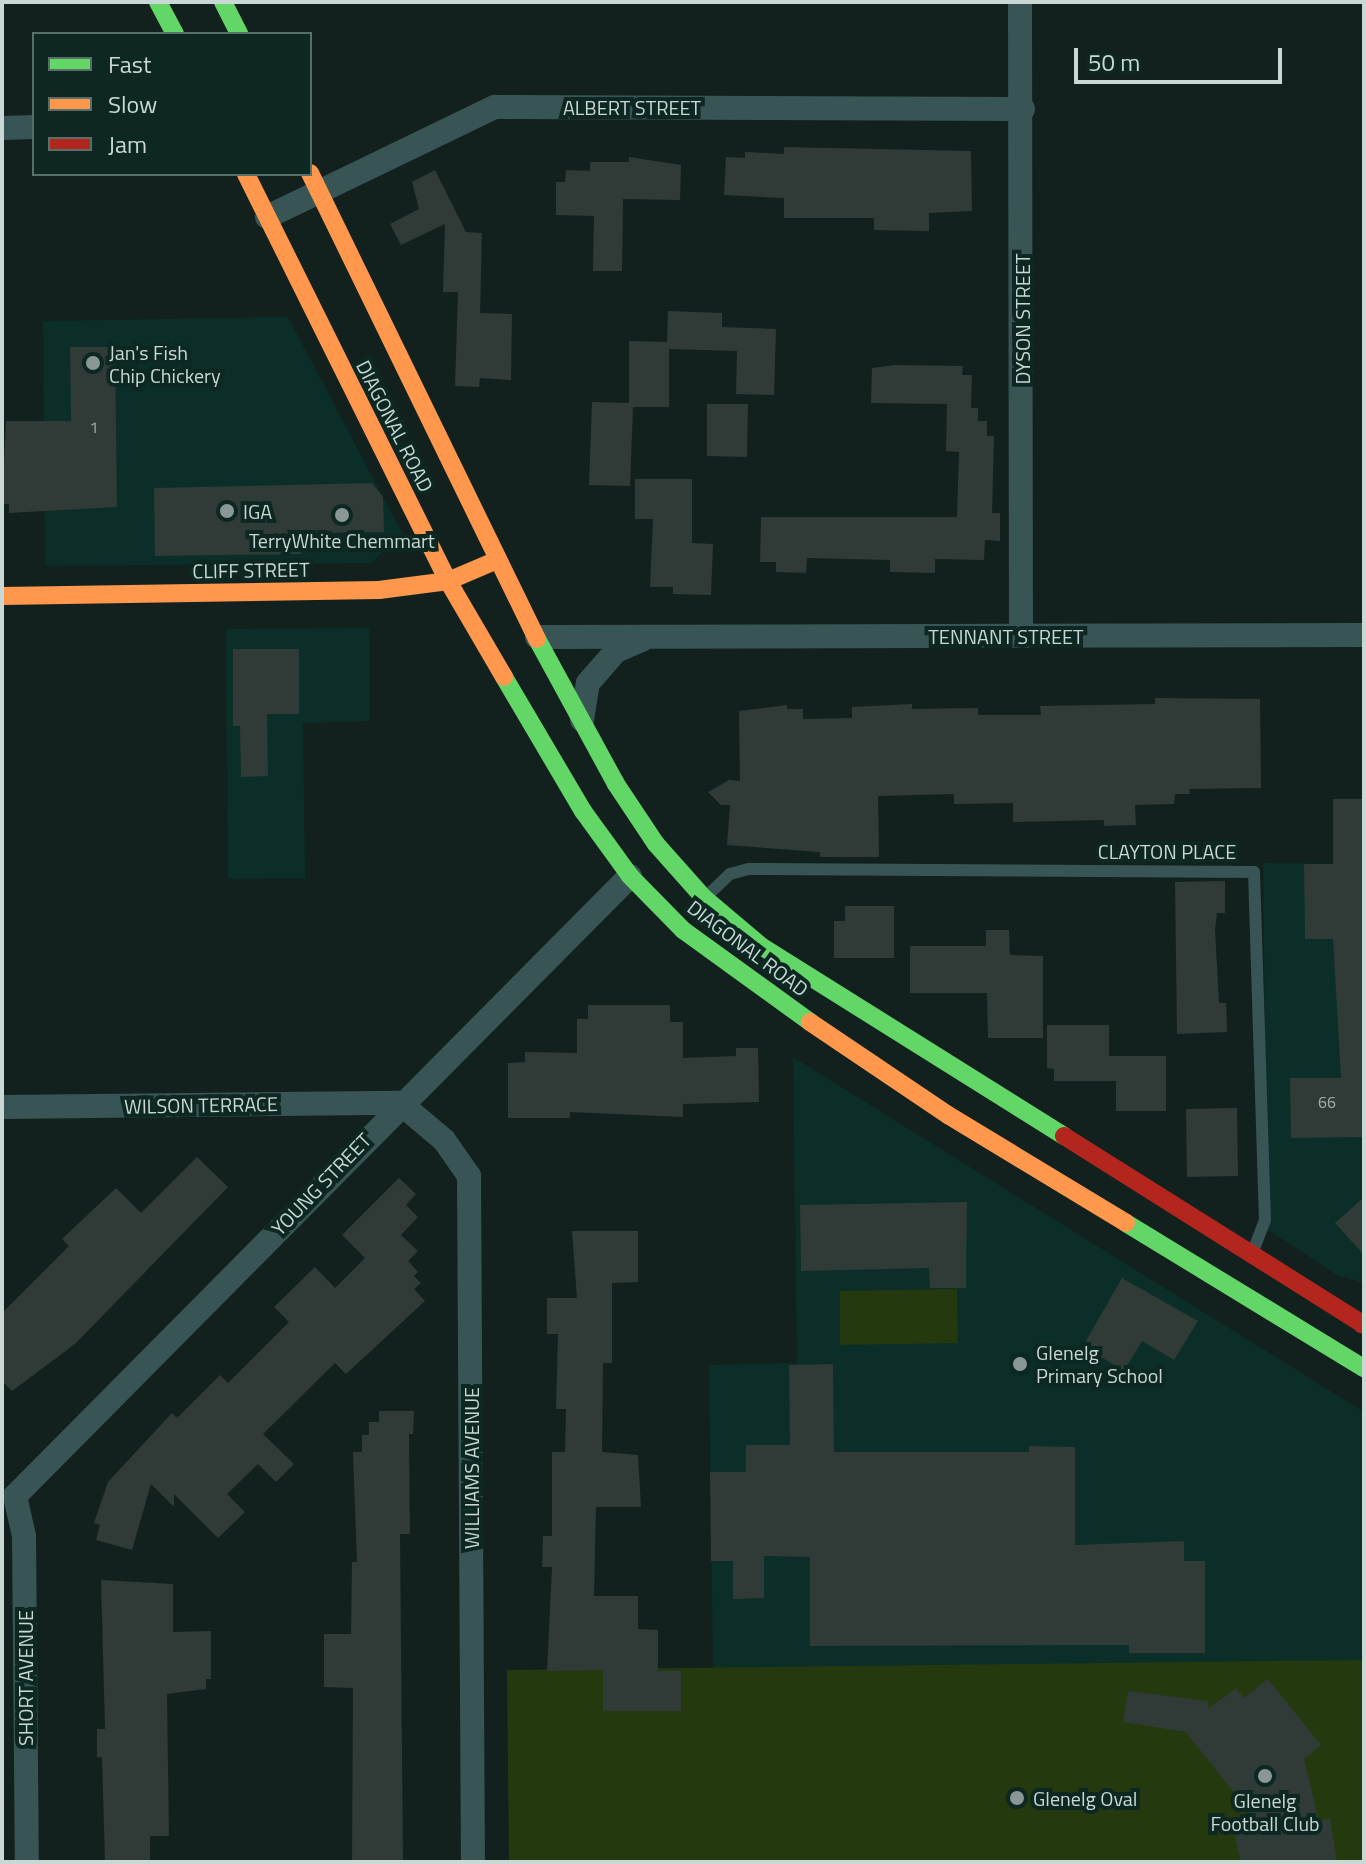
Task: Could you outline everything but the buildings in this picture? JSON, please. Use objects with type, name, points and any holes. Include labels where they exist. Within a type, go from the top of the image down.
[{"type":"main road","points":[[158,2],[174,32]]},
{"type":"main road","points":[[223,2],[238,32]]},
{"type":"main road","name":"DIAGONAL ROAD","points":[[247,176],[448,581],[583,811],[630,876],[683,930],[738,973],[948,1115],[1364,1368]]},
{"type":"main road","name":"DIAGONAL ROAD","points":[[314,182],[495,561],[582,720],[656,844],[704,898],[761,946],[1363,1324]]},
{"type":"main road","points":[[363,590],[414,561],[421,527]]},
{"type":"main road","name":"CLIFF STREET","points":[[2,596],[363,590],[448,581],[495,561]]},
{"type":"street","name":"DYSON STREET","points":[[1020,2],[1023,109],[1021,636]]},
{"type":"street","name":"ALBERT STREET","points":[[267,217],[314,182],[495,107],[1023,109]]},
{"type":"street","points":[[2,128],[32,127]]},
{"type":"street","name":"TENNANT STREET","points":[[537,637],[1364,635]]},
{"type":"street","name":"TENNANT STREET","points":[[582,720],[588,683],[616,651],[648,637]]},
{"type":"street","name":"YOUNG STREET","points":[[8,1496],[630,876]]},
{"type":"street","name":"WILSON TERRACE","points":[[2,1107],[400,1103]]},
{"type":"street","name":"WILLIAMS AVENUE","points":[[400,1103],[444,1140],[469,1176],[473,1862]]},
{"type":"street","name":"SHORT AVENUE","points":[[8,1496],[24,1536],[27,1862]]},
{"type":"lane","name":"CLAYTON PLACE","points":[[704,898],[730,874],[749,869],[1254,872],[1265,1220],[1252,1254]]},
{"type":"shaded area","points":[[288,317],[402,533],[371,563],[45,566],[43,321]]},
{"type":"shaded area","points":[[369,628],[370,721],[303,723],[305,878],[228,879],[226,629]]},
{"type":"shaded area","points":[[1263,863],[1364,864],[1364,1283],[1337,1275],[1267,1229]]},
{"type":"shaded area","name":"Glenelg Primary School","points":[[793,1057],[1364,1412],[1364,1660],[713,1670],[709,1365],[797,1363]]},
{"type":"green space","points":[[957,1289],[958,1343],[840,1345],[840,1291]]},
{"type":"green space","name":"Glenelg Oval","points":[[1364,1660],[1364,1862],[509,1862],[507,1670]]},
{"type":"traffic: fast","points":[[158,2],[174,32]]},
{"type":"traffic: fast","points":[[223,2],[238,32]]},
{"type":"traffic: fast","points":[[537,639],[616,784],[656,844],[704,898],[761,946],[1064,1136]]},
{"type":"traffic: fast","points":[[504,677],[583,811],[630,876],[683,930],[810,1022]]},
{"type":"traffic: fast","points":[[1126,1223],[1364,1368]]},
{"type":"traffic: slow","points":[[247,176],[448,581],[504,677]]},
{"type":"traffic: slow","points":[[311,176],[537,639]]},
{"type":"traffic: slow","points":[[2,596],[379,590],[448,581],[495,561]]},
{"type":"traffic: slow","points":[[810,1022],[948,1115],[1126,1223]]},
{"type":"traffic: jam","points":[[1064,1136],[1364,1325]]},
{"type":"place","name":"Jan's Fish Chip Chickery","points":[[93,363]]},
{"type":"place","name":"IGA","points":[[227,511]]},
{"type":"place","name":"TerryWhite Chemmart","points":[[342,515]]},
{"type":"place","name":"Glenelg Primary School","points":[[1020,1364]]},
{"type":"place","name":"Glenelg Football Club","points":[[1265,1776]]},
{"type":"place","name":"Glenelg Oval","points":[[1017,1798]]}]
